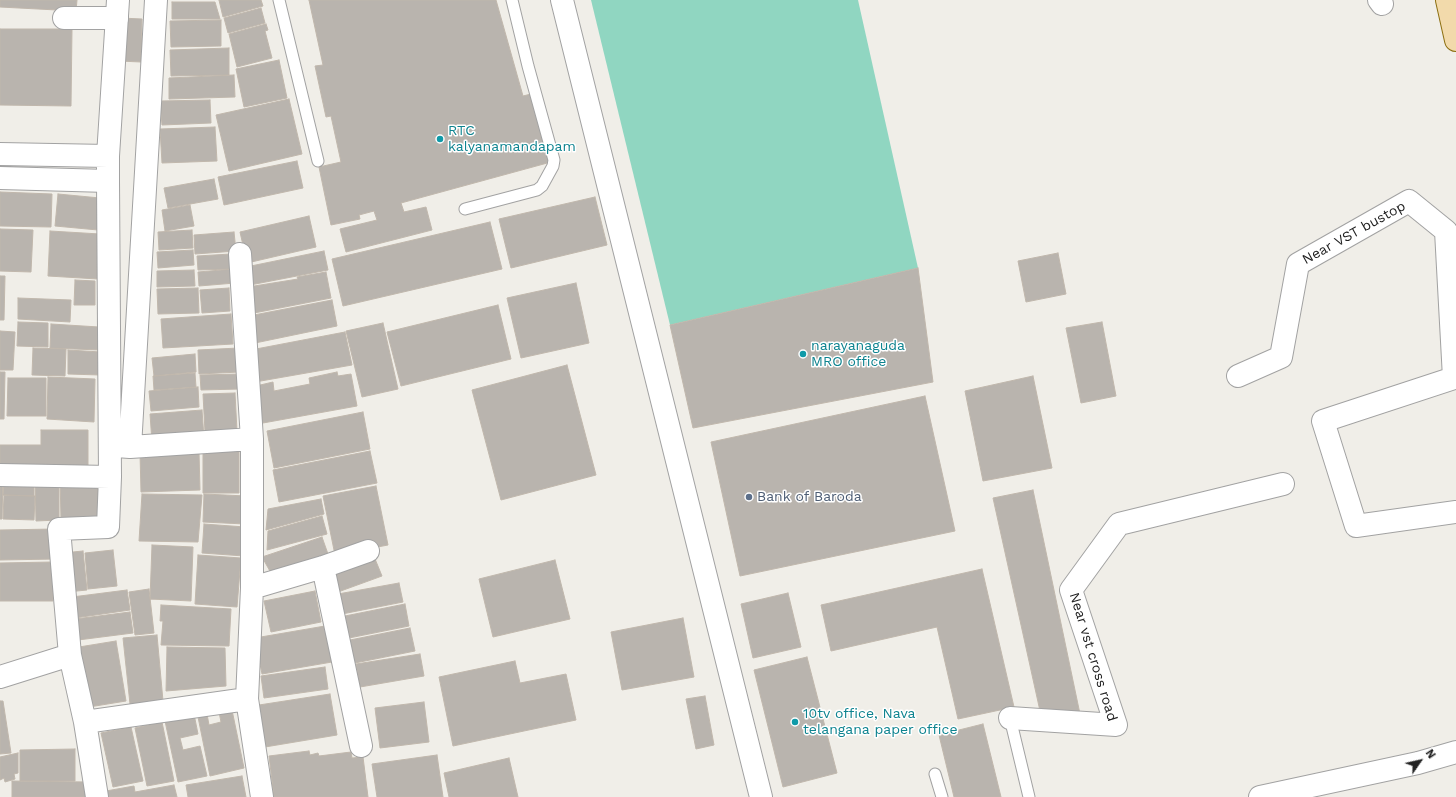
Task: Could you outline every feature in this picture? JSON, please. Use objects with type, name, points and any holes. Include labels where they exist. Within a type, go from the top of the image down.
[{"type":"main road","points":[[1447,0],[1456,40]]},
{"type":"street","points":[[97,797],[85,722],[70,655],[59,529],[108,528],[110,477],[120,446],[156,0]]},
{"type":"street","points":[[562,0],[761,797]]},
{"type":"street","points":[[64,18],[118,9],[108,156],[108,181],[120,446]]},
{"type":"street","points":[[0,154],[108,156]]},
{"type":"street","points":[[0,178],[108,181]]},
{"type":"street","name":"Near VST bustop","points":[[1238,376],[1281,358],[1298,264],[1409,201],[1446,231],[1454,378],[1323,421],[1356,526],[1456,512]]},
{"type":"street","points":[[240,254],[252,439],[252,588],[247,699],[262,797]]},
{"type":"street","points":[[120,446],[252,439]]},
{"type":"street","points":[[0,475],[110,477]]},
{"type":"street","name":"Near vst cross road","points":[[1010,718],[1116,725],[1071,590],[1118,524],[1283,484]]},
{"type":"street","points":[[252,588],[323,567],[368,551]]},
{"type":"street","points":[[323,567],[361,746]]},
{"type":"street","points":[[0,677],[70,655]]},
{"type":"street","points":[[85,722],[247,699]]},
{"type":"street","points":[[1260,797],[1418,763],[1456,752]]},
{"type":"lane","points":[[279,0],[318,160]]},
{"type":"lane","points":[[465,209],[537,190],[542,186],[553,166],[554,160],[528,66],[512,0]]},
{"type":"lane","points":[[1010,718],[1029,797]]},
{"type":"lane","points":[[935,774],[942,797]]},
{"type":"green space","points":[[591,0],[858,0],[918,268],[670,325]]},
{"type":"building","points":[[0,0],[77,0],[76,11],[0,7]]},
{"type":"building","points":[[219,0],[261,0],[263,6],[223,17]]},
{"type":"building","name":"RTC kalyanamandapam","points":[[309,0],[496,0],[523,96],[531,94],[551,162],[401,203],[404,212],[426,207],[432,230],[346,252],[340,229],[377,220],[374,211],[359,215],[360,219],[331,225],[319,167],[341,162],[331,116],[326,117],[315,66],[323,65]]},
{"type":"building","points":[[172,2],[215,2],[220,19],[172,19]]},
{"type":"building","points":[[261,8],[265,23],[228,33],[224,18]]},
{"type":"building","points":[[121,18],[142,19],[141,62],[119,61]]},
{"type":"building","points":[[221,20],[221,46],[171,47],[170,21]]},
{"type":"building","points":[[266,24],[268,30],[265,31],[272,58],[237,67],[229,34]]},
{"type":"building","points":[[0,29],[72,29],[71,106],[0,105]]},
{"type":"building","points":[[229,48],[229,75],[171,76],[170,50]]},
{"type":"building","points":[[279,60],[287,98],[244,107],[236,69]]},
{"type":"building","points":[[234,75],[235,97],[169,99],[169,78]]},
{"type":"building","points":[[289,99],[302,154],[229,171],[216,115]]},
{"type":"building","points":[[210,100],[211,123],[162,125],[160,101]]},
{"type":"building","points":[[215,127],[217,161],[162,163],[160,129]]},
{"type":"building","points":[[297,161],[303,188],[224,205],[218,177]]},
{"type":"building","points":[[214,179],[218,199],[168,208],[164,188]]},
{"type":"building","points":[[0,192],[52,194],[51,227],[0,226]]},
{"type":"building","points":[[58,194],[100,198],[98,230],[55,226]]},
{"type":"building","points":[[595,197],[607,245],[511,268],[499,219]]},
{"type":"building","points":[[190,205],[194,226],[165,231],[162,210]]},
{"type":"building","points":[[309,216],[316,247],[247,263],[240,232]]},
{"type":"building","points":[[490,222],[502,269],[343,306],[332,259]]},
{"type":"building","points":[[0,229],[33,230],[31,272],[0,271]]},
{"type":"building","points":[[192,230],[193,248],[159,250],[158,232]]},
{"type":"building","points":[[50,231],[100,234],[98,279],[48,276]]},
{"type":"building","points":[[234,232],[236,251],[195,254],[194,235]]},
{"type":"building","points":[[193,250],[194,265],[158,268],[157,252]]},
{"type":"building","points":[[324,251],[328,270],[250,285],[246,267]]},
{"type":"building","points":[[1058,253],[1066,294],[1026,302],[1018,261]]},
{"type":"building","points":[[231,254],[232,269],[198,270],[197,256]]},
{"type":"building","name":"narayanaguda MRO office","points":[[918,268],[933,382],[693,428],[670,325]]},
{"type":"building","points":[[233,269],[235,283],[199,286],[198,272]]},
{"type":"building","points":[[194,270],[195,286],[157,287],[157,271]]},
{"type":"building","points":[[326,272],[331,298],[254,313],[248,287],[298,279],[297,277]]},
{"type":"building","points":[[0,276],[5,276],[4,320],[0,320]]},
{"type":"building","points":[[75,280],[95,281],[95,305],[74,305]]},
{"type":"building","points":[[576,283],[589,343],[521,358],[507,298]]},
{"type":"building","points":[[198,288],[199,313],[158,314],[157,289]]},
{"type":"building","points":[[229,288],[230,311],[202,313],[200,290]]},
{"type":"building","points":[[18,298],[71,300],[70,322],[18,319]]},
{"type":"building","points":[[332,300],[337,326],[255,343],[254,315]]},
{"type":"building","points":[[498,305],[511,359],[401,386],[387,332]]},
{"type":"building","points":[[231,314],[233,344],[163,348],[161,319]]},
{"type":"building","points":[[18,322],[48,323],[48,347],[17,346]]},
{"type":"building","points":[[1102,322],[1116,396],[1081,403],[1066,328]]},
{"type":"building","points":[[383,323],[398,389],[362,397],[346,331]]},
{"type":"building","points":[[51,324],[99,327],[99,350],[50,348]]},
{"type":"building","points":[[0,331],[15,332],[13,370],[0,370]]},
{"type":"building","points":[[345,332],[352,365],[255,382],[256,349]]},
{"type":"building","points":[[33,348],[66,349],[65,376],[32,375]]},
{"type":"building","points":[[239,348],[240,372],[199,374],[198,350]]},
{"type":"building","points":[[68,350],[101,352],[100,375],[68,374]]},
{"type":"building","points":[[195,354],[196,372],[154,376],[152,358]]},
{"type":"building","points":[[567,365],[596,475],[501,500],[472,390]]},
{"type":"building","points":[[0,372],[5,372],[4,419],[0,419]]},
{"type":"building","points":[[337,372],[338,376],[351,374],[357,406],[263,423],[256,386],[273,382],[274,391],[310,384],[309,378]]},
{"type":"building","points":[[195,373],[196,387],[154,390],[153,376]]},
{"type":"building","points":[[239,374],[240,389],[201,390],[200,375]]},
{"type":"building","points":[[1033,376],[1052,468],[983,481],[965,391]]},
{"type":"building","points":[[48,377],[95,379],[94,422],[47,419]]},
{"type":"building","points":[[8,378],[46,378],[46,416],[7,416]]},
{"type":"building","points":[[198,387],[199,407],[151,411],[149,391]]},
{"type":"building","points":[[235,393],[237,431],[205,432],[203,394]]},
{"type":"building","points":[[925,396],[955,531],[740,576],[711,442]]},
{"type":"building","points":[[202,410],[204,438],[152,442],[150,414]]},
{"type":"building","points":[[363,412],[370,449],[274,468],[267,431]]},
{"type":"building","points":[[41,430],[88,430],[88,473],[0,472],[0,445],[41,445]]},
{"type":"building","points":[[203,448],[239,448],[239,493],[203,493]]},
{"type":"building","points":[[370,451],[377,483],[279,502],[273,470]]},
{"type":"building","points":[[199,452],[200,490],[141,492],[140,453]]},
{"type":"building","points":[[35,478],[59,478],[59,520],[36,521]]},
{"type":"building","points":[[60,478],[98,478],[98,519],[61,519]]},
{"type":"building","points":[[0,479],[3,479],[2,519],[0,519]]},
{"type":"building","points":[[4,479],[34,480],[34,496],[3,495]]},
{"type":"building","points":[[376,486],[388,545],[335,555],[323,496]]},
{"type":"building","points":[[1033,490],[1080,714],[1040,711],[993,498]]},
{"type":"building","points":[[142,494],[202,495],[198,542],[139,541]]},
{"type":"building","points":[[204,494],[246,496],[245,524],[203,522]]},
{"type":"building","points":[[4,495],[35,496],[34,520],[3,519]]},
{"type":"building","points":[[321,499],[324,514],[266,530],[268,509]]},
{"type":"building","points":[[322,516],[327,534],[267,550],[268,531]]},
{"type":"building","points":[[204,524],[245,527],[244,556],[202,553]]},
{"type":"building","points":[[55,529],[56,559],[0,560],[0,530]]},
{"type":"building","points":[[322,537],[328,554],[271,573],[262,557]]},
{"type":"building","points":[[152,545],[193,547],[191,601],[150,599]]},
{"type":"building","points":[[113,550],[117,586],[88,589],[85,553]]},
{"type":"building","points":[[83,551],[87,590],[67,592],[63,553]]},
{"type":"building","points":[[373,554],[382,576],[338,592],[330,570]]},
{"type":"building","points":[[198,555],[241,558],[237,607],[195,604]]},
{"type":"building","points":[[555,560],[570,619],[493,637],[479,579]]},
{"type":"building","points":[[53,562],[53,601],[0,601],[0,563]]},
{"type":"building","points":[[982,569],[1014,707],[958,719],[937,627],[831,651],[821,605]]},
{"type":"building","points":[[399,583],[403,602],[342,614],[338,594]]},
{"type":"building","points":[[149,589],[154,633],[135,635],[129,592]]},
{"type":"building","points":[[127,590],[130,610],[75,618],[72,597]]},
{"type":"building","points":[[315,591],[321,622],[271,632],[264,601]]},
{"type":"building","points":[[788,593],[801,647],[753,658],[741,604]]},
{"type":"building","points":[[405,604],[409,626],[344,639],[340,617]]},
{"type":"building","points":[[161,605],[231,609],[229,646],[161,645],[163,621],[160,621]]},
{"type":"building","points":[[130,612],[133,633],[78,640],[75,619]]},
{"type":"building","points":[[683,618],[694,677],[622,690],[611,632]]},
{"type":"building","points":[[325,626],[332,662],[262,674],[255,638]]},
{"type":"building","points":[[410,628],[415,651],[350,664],[345,641]]},
{"type":"building","points":[[157,635],[163,701],[130,704],[123,638]]},
{"type":"building","points":[[116,641],[126,701],[89,707],[79,647]]},
{"type":"building","points":[[167,647],[225,648],[226,686],[166,691]]},
{"type":"building","points":[[420,654],[424,676],[360,687],[356,664]]},
{"type":"building","name":"10tv office, Nava telangana paper office","points":[[807,657],[837,773],[783,787],[754,670]]},
{"type":"building","points":[[515,661],[520,683],[566,674],[576,720],[453,746],[439,677]]},
{"type":"building","points":[[325,667],[328,689],[264,698],[261,676]]},
{"type":"building","points":[[330,694],[337,735],[265,747],[259,705]]},
{"type":"building","points":[[705,696],[714,745],[696,749],[686,699]]},
{"type":"building","points":[[0,701],[3,701],[11,753],[0,754]]},
{"type":"building","points":[[424,702],[429,742],[380,748],[375,708]]},
{"type":"building","points":[[232,710],[244,768],[210,776],[198,717],[207,714],[209,725],[221,722],[219,712]]},
{"type":"building","points":[[194,714],[198,734],[180,738],[183,750],[200,746],[207,776],[178,782],[165,721]]},
{"type":"building","points":[[162,722],[174,781],[147,786],[135,728]]},
{"type":"building","points":[[983,724],[1001,797],[954,797],[939,735]]},
{"type":"building","points":[[131,727],[143,781],[113,787],[101,733]]},
{"type":"building","points":[[75,749],[75,781],[20,781],[20,750]]},
{"type":"building","points":[[309,751],[310,755],[318,753],[319,756],[351,752],[352,758],[363,757],[368,797],[274,797],[269,756]]},
{"type":"building","points":[[18,753],[18,773],[14,774],[15,779],[5,782],[4,778],[0,780],[0,757]]},
{"type":"building","points":[[437,755],[443,797],[377,797],[372,764]]},
{"type":"building","points":[[509,758],[518,797],[449,797],[444,773]]},
{"type":"building","points":[[242,776],[246,797],[188,797],[186,785]]},
{"type":"building","points":[[12,781],[87,782],[88,797],[12,797]]},
{"type":"building","points":[[174,785],[177,797],[107,797],[106,791],[134,786],[135,792]]},
{"type":"place","name":"RTC kalyanamandapam","points":[[440,139]]},
{"type":"place","name":"narayanaguda MRO office","points":[[803,354]]},
{"type":"place","name":"Bank of Baroda","points":[[749,497]]},
{"type":"place","name":"10tv office, Nava telangana paper office","points":[[795,722]]}]
